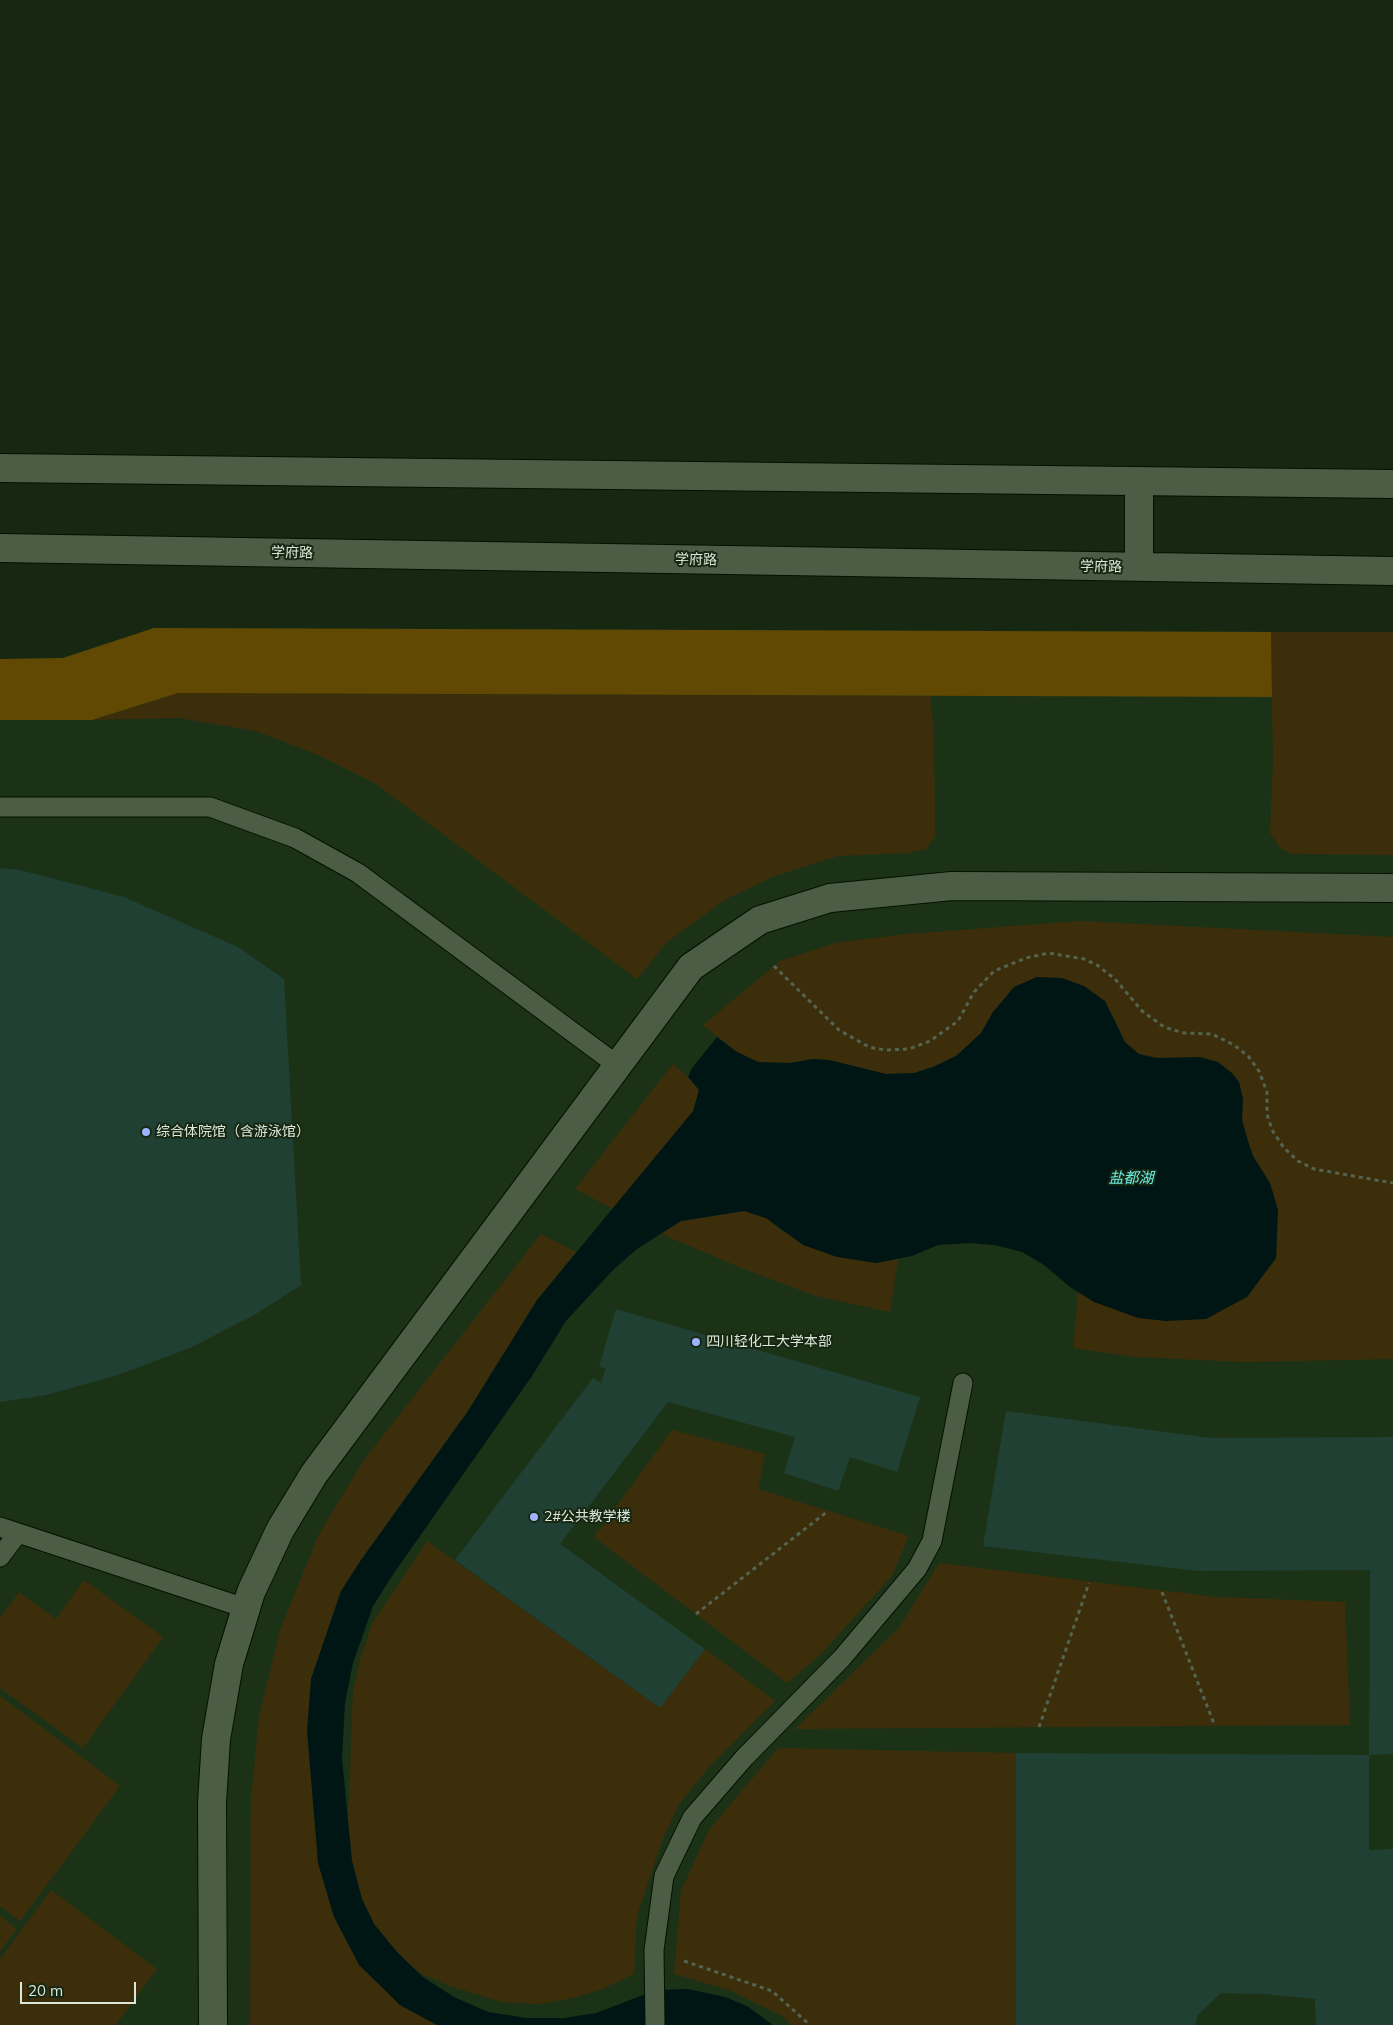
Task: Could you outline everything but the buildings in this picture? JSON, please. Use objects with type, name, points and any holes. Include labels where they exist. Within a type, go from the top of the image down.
[{"type":"main road","points":[[0,468],[1393,484]]},
{"type":"main road","points":[[1139,481],[1139,567]]},
{"type":"main road","name":"学府路","points":[[0,548],[1393,572]]},
{"type":"main road","points":[[213,2025],[212,1802],[216,1739],[229,1664],[251,1592],[280,1530],[314,1474],[691,966],[760,920],[830,898],[952,886],[1393,888]]},
{"type":"lane","points":[[0,807],[210,807],[295,838],[358,874],[617,1065]]},
{"type":"lane","points":[[655,2025],[654,1950],[664,1876],[692,1818],[744,1758],[842,1658],[917,1569],[932,1541],[963,1383]]},
{"type":"lane","points":[[0,1527],[246,1608]]},
{"type":"lane","points":[[0,1558],[18,1533]]},
{"type":"path","points":[[774,966],[840,1030],[869,1047],[885,1050],[909,1049],[930,1040],[958,1021],[974,992],[994,971],[1026,958],[1049,953],[1084,960],[1097,965],[1115,979],[1142,1011],[1164,1027],[1184,1034],[1212,1034],[1234,1045],[1248,1056],[1260,1071],[1267,1092],[1267,1114],[1272,1130],[1284,1148],[1298,1161],[1314,1169],[1393,1183]]},
{"type":"path","points":[[696,1614],[828,1511]]},
{"type":"path","points":[[1039,1728],[1089,1583]]},
{"type":"path","points":[[1162,1592],[1215,1726]]},
{"type":"path","points":[[654,1950],[772,1991],[810,2025]]},
{"type":"shaded area","name":"四川轻化工大学本部","points":[[154,628],[1393,632],[1393,2025],[0,2025],[0,659],[63,658]]},
{"type":"shaded area","points":[[154,628],[1271,632],[1272,697],[178,693],[92,720],[0,720],[0,659],[63,658]]},
{"type":"shaded area","points":[[1271,632],[1393,632],[1393,855],[1291,854],[1280,848],[1270,833],[1273,763]]},
{"type":"shaded area","points":[[178,693],[930,696],[934,732],[935,836],[927,849],[908,853],[838,856],[775,876],[726,899],[667,942],[637,979],[376,784],[318,755],[256,731],[179,718],[92,720]]},
{"type":"shaded area","points":[[1081,921],[1393,937],[1393,1359],[1244,1362],[1135,1357],[1073,1348],[1078,1292],[1094,1302],[1247,1297],[1276,1258],[1278,1210],[1270,1183],[1253,1156],[1248,1141],[1242,1120],[1243,1099],[1239,1082],[1232,1073],[1139,1054],[1125,1042],[1105,1001],[993,1012],[981,1033],[956,1056],[933,1067],[914,1073],[886,1074],[829,1060],[813,1059],[790,1063],[758,1062],[737,1052],[703,1025],[780,961],[835,943],[906,934]]},
{"type":"shaded area","points":[[673,1064],[699,1090],[694,1111],[613,1209],[575,1189]]},
{"type":"shaded area","points":[[744,1211],[766,1218],[782,1231],[876,1263],[898,1259],[890,1312],[816,1296],[744,1269],[661,1234],[681,1221]]},
{"type":"shaded area","points":[[541,1234],[576,1252],[537,1300],[468,1411],[361,1560],[341,1591],[311,1679],[318,1863],[400,2005],[437,2025],[250,2025],[251,1800],[259,1717],[280,1630],[319,1534],[364,1460]]},
{"type":"shaded area","points":[[672,1430],[765,1454],[758,1489],[909,1536],[892,1576],[818,1657],[787,1683],[594,1537]]},
{"type":"shaded area","points":[[427,1541],[660,1708],[705,1649],[775,1701],[710,1766],[679,1804],[661,1843],[637,1916],[634,1974],[602,1989],[574,1998],[538,2004],[502,2002],[450,1986],[417,1972],[397,1952],[374,1924],[362,1899],[352,1861],[348,1821],[353,1691],[361,1657],[372,1624]]},
{"type":"shaded area","points":[[939,1563],[1216,1597],[1345,1602],[1350,1725],[795,1729],[899,1628]]},
{"type":"shaded area","points":[[84,1580],[163,1637],[83,1748],[0,1688],[0,1618],[19,1592],[56,1619]]},
{"type":"shaded area","points":[[0,1696],[120,1786],[20,1921],[0,1906]]},
{"type":"shaded area","points":[[778,1748],[1016,1753],[1016,2025],[791,2025],[784,2017],[729,1990],[674,1974],[681,1891],[709,1830]]},
{"type":"shaded area","points":[[51,1890],[157,1969],[116,2025],[0,2025],[0,1959]]},
{"type":"shaded area","points":[[0,1916],[17,1929],[0,1951]]},
{"type":"water","name":"盐都湖","points":[[1037,977],[1062,978],[1084,986],[1105,1001],[1125,1042],[1139,1054],[1156,1058],[1200,1057],[1218,1062],[1232,1073],[1239,1082],[1243,1099],[1242,1120],[1253,1156],[1270,1183],[1278,1210],[1276,1258],[1247,1297],[1206,1319],[1166,1321],[1138,1318],[1094,1302],[1070,1287],[1044,1265],[1022,1252],[994,1245],[970,1243],[938,1245],[912,1256],[876,1263],[837,1257],[803,1245],[766,1218],[744,1211],[681,1221],[637,1249],[614,1269],[566,1321],[532,1376],[373,1606],[353,1663],[345,1703],[342,1758],[352,1861],[362,1899],[374,1924],[397,1952],[423,1977],[454,1997],[488,2012],[527,2018],[564,2018],[596,2013],[656,1990],[688,1989],[725,1997],[747,2006],[773,2025],[437,2025],[400,2005],[359,1965],[334,1917],[318,1863],[307,1731],[311,1679],[341,1591],[361,1560],[468,1411],[537,1300],[693,1111],[699,1090],[688,1077],[692,1068],[717,1037],[737,1052],[758,1062],[790,1063],[813,1059],[829,1060],[886,1074],[914,1073],[933,1067],[956,1056],[981,1033],[993,1012],[1014,987]]},
{"type":"place","name":"综合体院馆（含游泳馆）","points":[[146,1132]]},
{"type":"place","name":"四川轻化工大学本部","points":[[696,1342]]},
{"type":"place","name":"2#公共教学楼","points":[[534,1517]]}]
